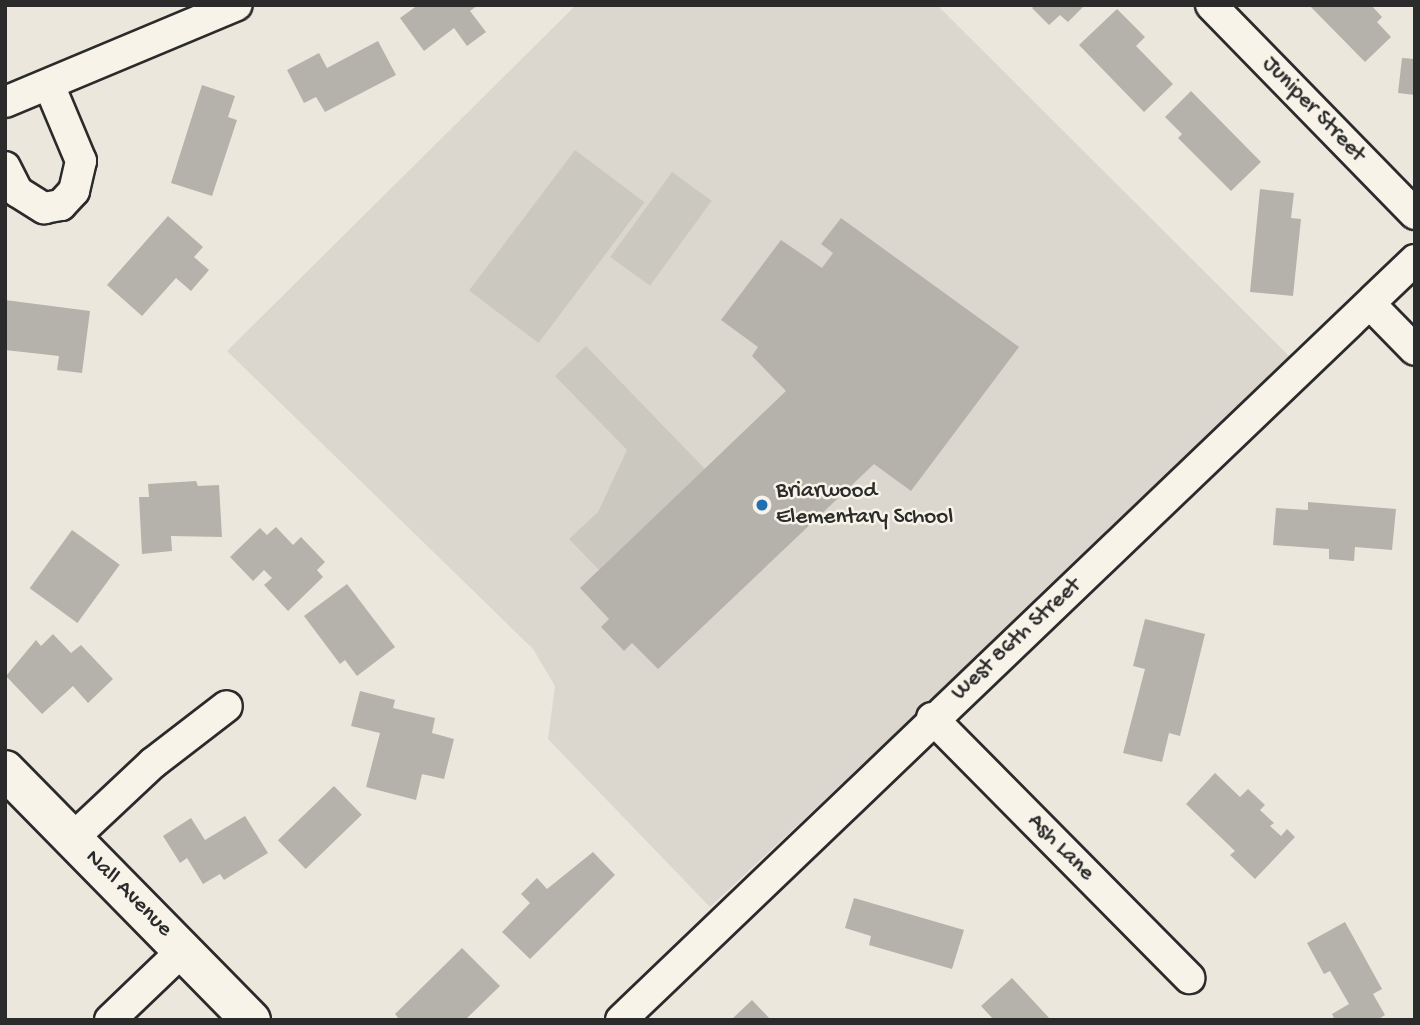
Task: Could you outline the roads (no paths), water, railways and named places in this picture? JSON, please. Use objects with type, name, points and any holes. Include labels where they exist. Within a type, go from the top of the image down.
[{"type":"main road","name":"Nall Avenue","points":[[5,770],[251,1020]]},
{"type":"street","points":[[5,102],[237,5]]},
{"type":"street","name":"Juniper Street","points":[[1211,5],[1415,214]]},
{"type":"street","points":[[5,167],[18,192],[44,208],[61,205],[74,191],[81,162],[49,85]]},
{"type":"street","name":"West 86th Street","points":[[621,1020],[932,718],[1415,260]]},
{"type":"street","points":[[1370,304],[1415,350]]},
{"type":"street","points":[[73,838],[153,763],[228,706]]},
{"type":"street","name":"Ash Lane","points":[[932,718],[1189,978]]},
{"type":"street","points":[[110,1020],[183,950]]},
{"type":"place","name":"Briarwood Elementary School","points":[[762,505]]}]
